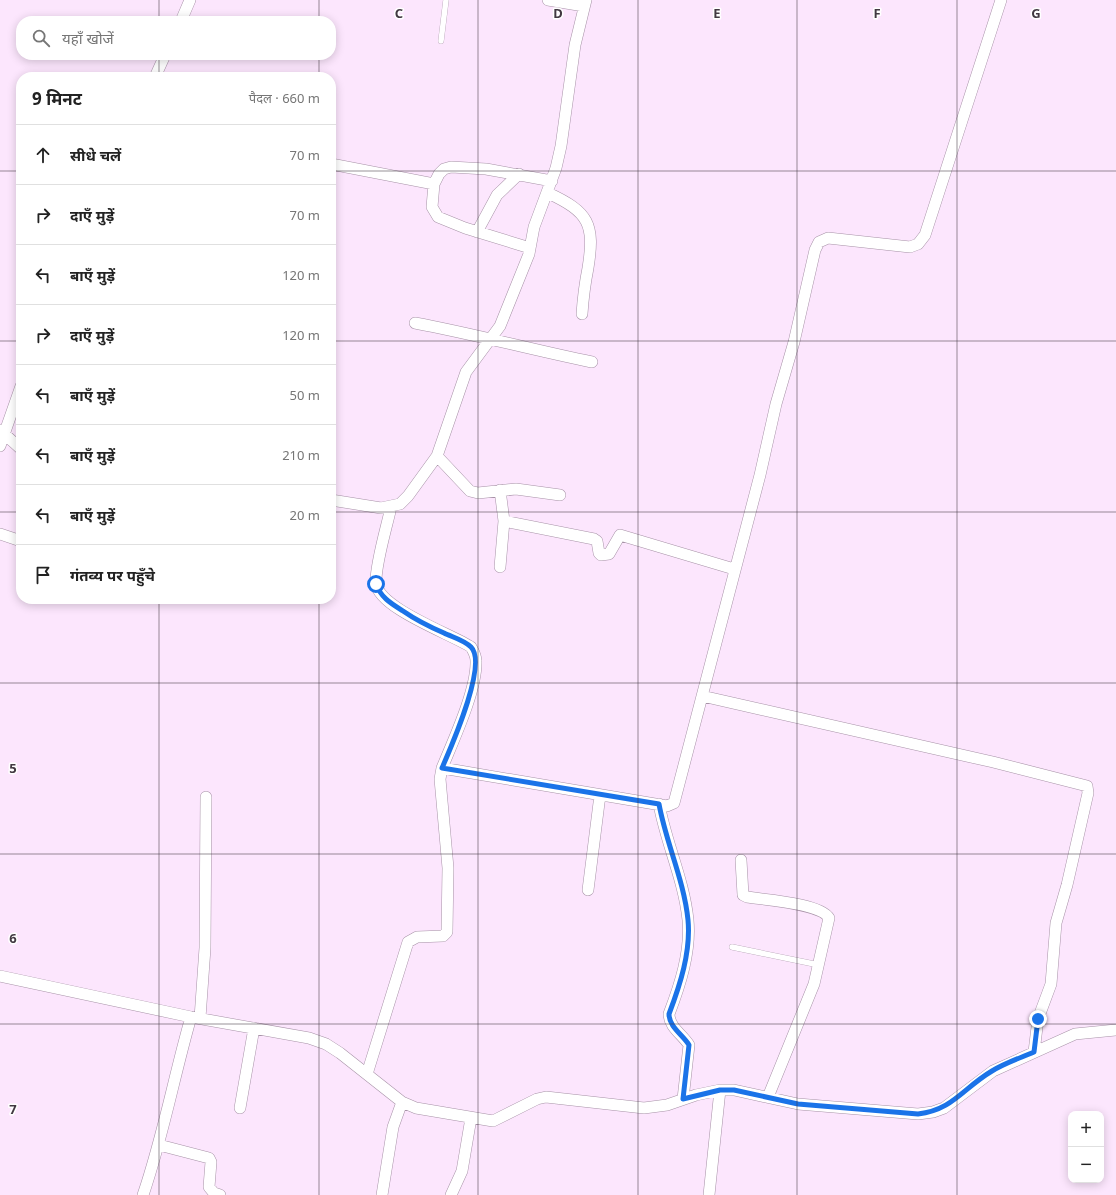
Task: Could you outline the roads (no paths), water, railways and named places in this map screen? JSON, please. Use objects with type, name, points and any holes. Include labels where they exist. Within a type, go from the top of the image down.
[{"type":"street","points":[[183,16],[190,0]]},
{"type":"street","points":[[336,501],[381,508],[400,504],[408,496],[437,456],[466,372],[500,326],[525,267],[534,227],[552,181],[561,146],[575,45],[585,3],[548,0]]},
{"type":"street","points":[[442,768],[667,806],[674,803],[734,569],[760,475],[779,390],[794,342],[818,242],[828,238],[910,247],[918,244],[925,235],[1001,0]]},
{"type":"street","points":[[157,72],[163,60]]},
{"type":"street","points":[[336,165],[434,184]]},
{"type":"street","points":[[530,248],[477,232],[438,217],[432,207],[434,184],[439,174],[444,169],[451,167],[486,169],[552,181]]},
{"type":"street","points":[[477,232],[496,195],[519,174]]},
{"type":"street","points":[[548,193],[571,206],[582,216],[591,233],[591,248],[582,314]]},
{"type":"street","points":[[415,323],[592,362]]},
{"type":"street","points":[[0,446],[2,431],[16,398]]},
{"type":"street","points":[[2,431],[16,444]]},
{"type":"street","points":[[437,456],[470,491],[478,493],[516,489],[534,490],[560,495]]},
{"type":"street","points":[[500,490],[504,521],[500,567]]},
{"type":"street","points":[[367,1074],[408,942],[417,937],[443,936],[447,932],[448,868],[440,779],[442,768],[462,718],[473,683],[476,661],[475,653],[464,643],[417,620],[392,604],[378,590],[376,576],[391,507]]},
{"type":"street","points":[[504,521],[594,539],[597,541],[599,553],[601,555],[609,554],[620,535],[734,569]]},
{"type":"street","points":[[0,534],[16,539]]},
{"type":"street","points":[[702,696],[993,762],[1087,786],[1088,793],[1067,885],[1056,923],[1051,984],[1038,1019],[1034,1052]]},
{"type":"street","points":[[588,890],[600,795]]},
{"type":"street","points":[[143,1195],[159,1145],[178,1062],[196,1018],[205,948],[206,798]]},
{"type":"street","points":[[659,804],[688,919],[688,942],[682,974],[669,1014],[671,1024],[689,1045],[683,1099]]},
{"type":"street","points":[[741,860],[742,891],[747,898],[796,905],[826,913],[829,918],[829,924],[819,965],[807,1005],[768,1097]]},
{"type":"street","points":[[0,976],[196,1018],[309,1038],[326,1044],[340,1053],[402,1102],[416,1108],[493,1121],[546,1096],[644,1108],[667,1104],[720,1090],[734,1090],[798,1104],[918,1114],[933,1112],[944,1108],[993,1070],[1075,1034],[1116,1030]]},
{"type":"street","points":[[240,1108],[254,1028]]},
{"type":"street","points":[[709,1195],[720,1090]]},
{"type":"street","points":[[382,1195],[393,1127],[402,1102]]},
{"type":"street","points":[[451,1195],[462,1172],[471,1118]]},
{"type":"street","points":[[159,1145],[209,1158],[211,1162],[209,1187],[214,1193],[220,1195]]},
{"type":"lane","points":[[441,41],[446,0]]},
{"type":"lane","points":[[732,947],[819,965]]}]
